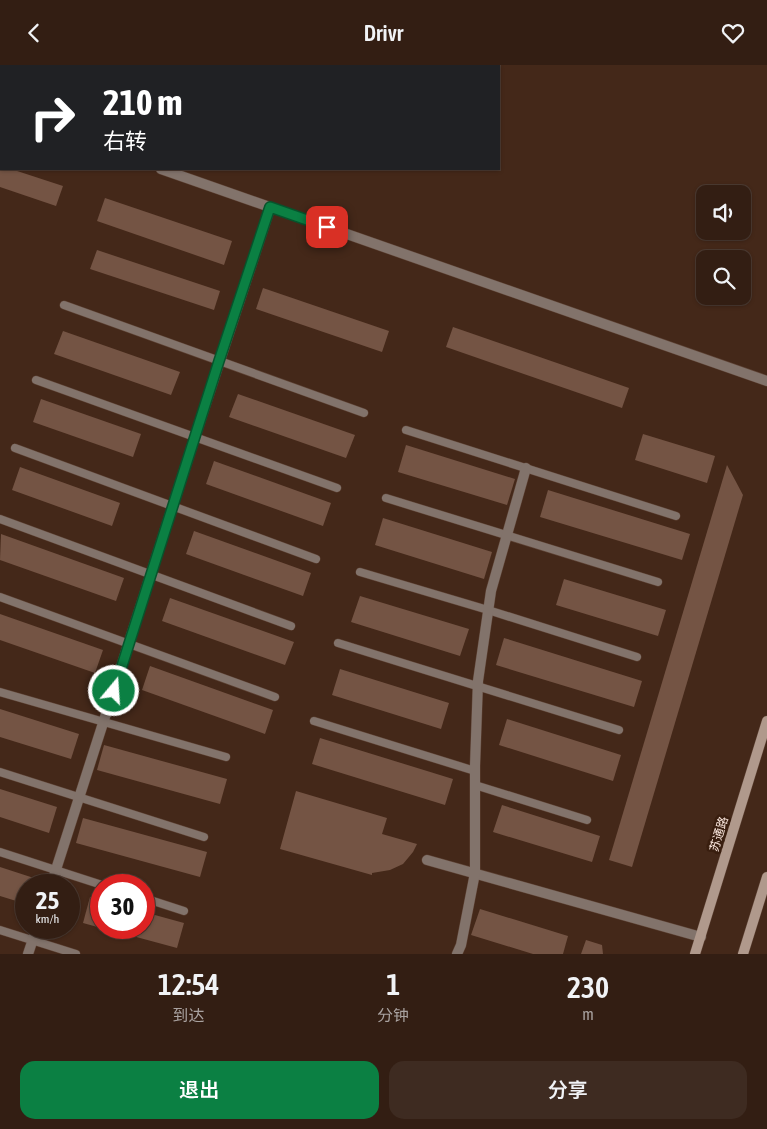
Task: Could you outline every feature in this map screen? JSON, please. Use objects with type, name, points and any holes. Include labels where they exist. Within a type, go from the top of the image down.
[{"type":"main road","name":"苏通路","points":[[695,954],[767,721]]},
{"type":"main road","points":[[743,954],[767,877]]},
{"type":"street","points":[[164,170],[767,381]]},
{"type":"street","points":[[55,874],[270,207]]},
{"type":"street","points":[[457,954],[461,945],[475,873],[475,771],[478,687],[488,610],[491,591],[526,468]]},
{"type":"street","points":[[427,859],[701,937]]},
{"type":"street","points":[[28,954],[33,940]]},
{"type":"lane","points":[[64,305],[364,413]]},
{"type":"lane","points":[[36,380],[337,488]]},
{"type":"lane","points":[[406,430],[676,516]]},
{"type":"lane","points":[[15,448],[316,559]]},
{"type":"lane","points":[[386,498],[658,582]]},
{"type":"lane","points":[[0,519],[291,626]]},
{"type":"lane","points":[[360,573],[488,610],[637,657]]},
{"type":"lane","points":[[0,597],[275,697]]},
{"type":"lane","points":[[338,643],[619,731]]},
{"type":"lane","points":[[0,692],[226,757]]},
{"type":"lane","points":[[314,721],[475,771]]},
{"type":"lane","points":[[0,772],[204,837]]},
{"type":"lane","points":[[475,785],[587,820]]},
{"type":"lane","points":[[0,852],[90,881]]},
{"type":"lane","points":[[155,902],[184,911]]},
{"type":"lane","points":[[0,930],[76,954]]},
{"type":"building","points":[[0,170],[14,170],[63,186],[56,206],[0,187]]},
{"type":"building","points":[[105,198],[232,241],[224,265],[97,221]]},
{"type":"building","points":[[97,250],[220,291],[214,310],[90,269]]},
{"type":"building","points":[[263,288],[389,331],[382,352],[256,309]]},
{"type":"building","points":[[453,327],[629,388],[622,408],[446,347]]},
{"type":"building","points":[[63,331],[180,372],[171,395],[54,354]]},
{"type":"building","points":[[238,394],[355,435],[346,458],[229,417]]},
{"type":"building","points":[[41,399],[141,434],[133,457],[33,422]]},
{"type":"building","points":[[643,434],[715,456],[707,483],[635,460]]},
{"type":"building","points":[[406,445],[515,479],[507,505],[398,472]]},
{"type":"building","points":[[214,461],[331,503],[323,526],[206,484]]},
{"type":"building","points":[[727,465],[743,495],[632,867],[609,860]]},
{"type":"building","points":[[20,467],[120,503],[112,526],[12,490]]},
{"type":"building","points":[[548,490],[690,534],[682,560],[540,517]]},
{"type":"building","points":[[383,518],[492,552],[484,579],[375,545]]},
{"type":"building","points":[[194,531],[311,573],[303,596],[186,554]]},
{"type":"building","points":[[1,534],[124,578],[116,601],[0,560]]},
{"type":"building","points":[[564,579],[666,610],[658,636],[556,605]]},
{"type":"building","points":[[360,596],[469,629],[460,656],[351,622]]},
{"type":"building","points":[[170,598],[294,642],[285,665],[162,621]]},
{"type":"building","points":[[0,614],[103,650],[95,673],[0,640]]},
{"type":"building","points":[[504,638],[642,681],[634,707],[496,665]]},
{"type":"building","points":[[150,666],[273,710],[265,734],[142,690]]},
{"type":"building","points":[[340,669],[449,703],[441,729],[332,695]]},
{"type":"building","points":[[0,709],[79,734],[71,759],[0,737]]},
{"type":"building","points":[[507,719],[621,755],[613,781],[499,745]]},
{"type":"building","points":[[320,738],[453,779],[445,805],[312,764]]},
{"type":"building","points":[[104,745],[227,779],[220,804],[97,770]]},
{"type":"building","points":[[0,789],[57,807],[49,833],[0,817]]},
{"type":"building","points":[[296,791],[387,818],[382,834],[417,844],[403,864],[390,870],[372,873],[372,875],[280,849]]},
{"type":"building","points":[[502,805],[600,836],[592,862],[493,832]]},
{"type":"building","points":[[83,818],[207,852],[200,877],[76,843]]},
{"type":"building","points":[[0,867],[22,874],[15,874],[15,901],[0,896]]},
{"type":"building","points":[[90,897],[90,925],[83,923]]},
{"type":"building","points":[[480,909],[568,936],[563,954],[533,954],[471,935]]},
{"type":"building","points":[[155,915],[184,923],[177,948],[144,939],[155,939]]},
{"type":"building","points":[[586,940],[602,945],[603,954],[581,954]]},
{"type":"route","points":[[114,691],[270,207],[327,227]]}]
